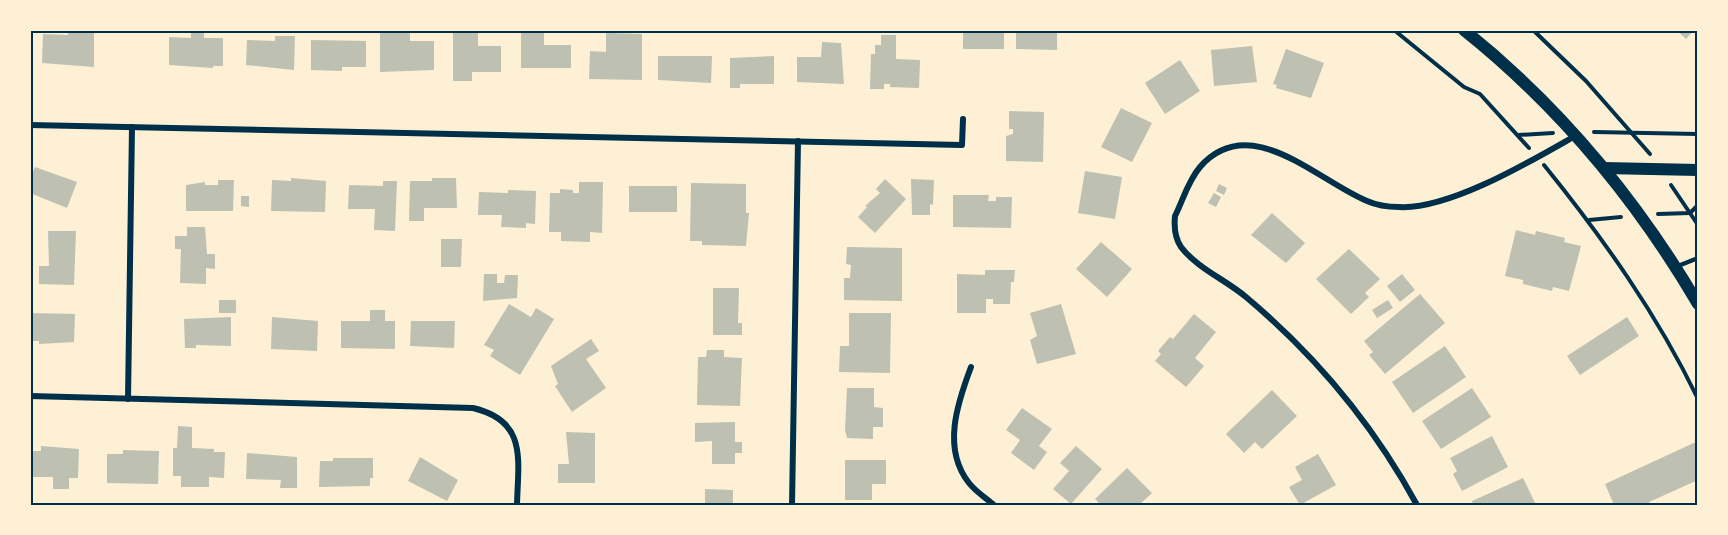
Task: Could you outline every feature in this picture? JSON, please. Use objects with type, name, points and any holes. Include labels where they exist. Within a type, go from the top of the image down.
[{"type":"main road","points":[[1464,30],[1509,70],[1574,134],[1625,192],[1698,304]]},
{"type":"main road","points":[[1604,168],[1698,170]]},
{"type":"street","points":[[30,125],[962,145],[963,119]]},
{"type":"street","points":[[128,399],[132,127]]},
{"type":"street","points":[[1417,505],[1368,427],[1313,360],[1246,297],[1190,256],[1180,245],[1174,225],[1175,216],[1200,167],[1210,158],[1240,146],[1271,148],[1369,202],[1399,207],[1423,205],[1508,174],[1574,134]]},
{"type":"street","points":[[792,505],[798,141]]},
{"type":"street","points":[[971,367],[959,398],[954,424],[954,457],[970,484],[994,505]]},
{"type":"street","points":[[30,396],[473,408],[498,418],[513,434],[518,444],[517,505]]},
{"type":"lane","points":[[1675,267],[1698,258]]},
{"type":"path","points":[[1394,30],[1464,87],[1480,94],[1538,157],[1589,220],[1639,293],[1698,399]]},
{"type":"path","points":[[1533,30],[1587,81],[1634,133],[1698,225]]},
{"type":"path","points":[[1518,135],[1698,134]]},
{"type":"building","points":[[68,30],[94,30],[94,67],[42,63],[43,34],[68,35]]},
{"type":"building","points":[[191,30],[204,30],[204,38],[223,38],[223,66],[213,66],[213,68],[169,65],[169,37],[191,38]]},
{"type":"building","points":[[380,30],[410,30],[410,41],[434,41],[434,70],[380,72]]},
{"type":"building","points":[[521,30],[544,30],[544,45],[571,45],[571,68],[521,68]]},
{"type":"building","points":[[963,30],[1004,30],[1004,49],[963,49]]},
{"type":"building","points":[[1016,30],[1057,30],[1057,50],[1016,49]]},
{"type":"building","points":[[1676,30],[1694,30],[1686,39]]},
{"type":"building","points":[[459,31],[478,31],[478,46],[501,46],[501,72],[472,72],[472,81],[453,81],[453,33],[459,33]]},
{"type":"building","points":[[606,33],[642,34],[642,80],[589,79],[590,51],[606,52]]},
{"type":"building","points":[[881,35],[896,35],[896,59],[920,60],[919,88],[890,87],[890,84],[884,84],[884,89],[870,89],[871,54],[875,54],[875,45],[881,45]]},
{"type":"building","points":[[275,36],[295,36],[294,70],[246,65],[247,40],[275,41]]},
{"type":"building","points":[[311,40],[366,41],[366,67],[342,67],[342,71],[311,70]]},
{"type":"building","points":[[822,42],[841,43],[844,84],[797,82],[797,57],[821,57]]},
{"type":"building","points":[[1252,46],[1257,82],[1214,86],[1211,50]]},
{"type":"building","points":[[1286,49],[1324,63],[1311,98],[1276,88],[1277,85],[1273,84]]},
{"type":"building","points":[[658,56],[712,56],[711,83],[658,80]]},
{"type":"building","points":[[774,56],[774,84],[740,84],[740,88],[730,88],[730,58]]},
{"type":"building","points":[[1180,60],[1200,91],[1165,114],[1145,83]]},
{"type":"building","points":[[1121,108],[1152,123],[1132,162],[1101,147]]},
{"type":"building","points":[[1009,111],[1044,112],[1043,162],[1006,161],[1006,136],[1013,134],[1013,129],[1009,129]]},
{"type":"building","points":[[35,167],[77,182],[67,208],[30,193],[30,179]]},
{"type":"building","points":[[1085,171],[1122,177],[1115,219],[1078,213]]},
{"type":"building","points":[[291,178],[326,181],[325,212],[271,211],[272,180],[291,181]]},
{"type":"building","points":[[432,178],[456,178],[457,208],[424,208],[424,221],[409,221],[410,181],[432,181]]},
{"type":"building","points":[[885,179],[906,199],[875,233],[858,217],[867,207],[865,206],[880,193],[876,189]]},
{"type":"building","points":[[911,179],[934,180],[933,205],[930,204],[930,215],[912,215]]},
{"type":"building","points":[[218,180],[234,180],[233,211],[186,211],[186,185],[205,182],[205,185],[218,185]]},
{"type":"building","points":[[383,181],[397,181],[395,231],[374,230],[375,209],[348,209],[349,185],[383,186]]},
{"type":"building","points":[[579,182],[603,182],[602,233],[590,232],[590,242],[561,241],[561,232],[549,232],[550,193],[560,193],[560,189],[579,193]]},
{"type":"building","points":[[691,183],[746,184],[746,213],[749,213],[746,246],[702,245],[702,241],[690,241]]},
{"type":"building","points":[[1219,184],[1227,188],[1224,195],[1216,191]]},
{"type":"building","points":[[629,186],[677,186],[677,212],[629,212]]},
{"type":"building","points":[[508,190],[536,191],[535,224],[526,223],[526,228],[501,227],[502,215],[478,215],[479,192],[508,193]]},
{"type":"building","points":[[1214,193],[1221,197],[1216,207],[1208,203]]},
{"type":"building","points":[[953,195],[989,195],[988,201],[996,201],[996,197],[1012,197],[1011,228],[953,227]]},
{"type":"building","points":[[241,196],[249,196],[249,207],[241,206]]},
{"type":"building","points":[[1272,213],[1305,243],[1286,263],[1251,235]]},
{"type":"building","points":[[187,227],[205,227],[207,254],[215,254],[215,269],[206,268],[206,284],[180,283],[181,249],[175,249],[175,236],[187,236]]},
{"type":"building","points":[[1516,230],[1535,235],[1536,231],[1565,238],[1564,242],[1581,246],[1569,291],[1553,287],[1552,291],[1523,284],[1523,280],[1505,276]]},
{"type":"building","points":[[48,231],[76,231],[74,285],[39,284],[39,266],[49,266]]},
{"type":"building","points":[[441,239],[462,239],[461,267],[441,267]]},
{"type":"building","points":[[1101,242],[1132,269],[1107,297],[1076,269]]},
{"type":"building","points":[[847,247],[902,248],[902,301],[844,300],[844,278],[850,278],[851,265],[846,264]]},
{"type":"building","points":[[1349,249],[1380,279],[1365,293],[1369,297],[1351,314],[1316,279]]},
{"type":"building","points":[[985,270],[1015,270],[1014,282],[1011,282],[1010,304],[993,304],[993,299],[986,299],[986,313],[957,313],[957,274],[985,275]]},
{"type":"building","points":[[484,274],[497,274],[497,283],[504,283],[505,275],[518,275],[517,298],[483,301]]},
{"type":"building","points":[[1402,274],[1415,290],[1400,302],[1387,286]]},
{"type":"building","points":[[713,288],[739,288],[738,323],[742,323],[742,335],[713,335]]},
{"type":"building","points":[[1420,294],[1445,323],[1385,374],[1369,355],[1373,352],[1364,341]]},
{"type":"building","points":[[219,300],[236,300],[236,313],[219,313]]},
{"type":"building","points":[[1388,300],[1393,308],[1377,318],[1372,310]]},
{"type":"building","points":[[509,304],[531,317],[536,308],[554,319],[520,375],[490,356],[494,350],[484,345]]},
{"type":"building","points":[[1061,304],[1076,354],[1037,364],[1030,340],[1037,336],[1030,313]]},
{"type":"building","points":[[370,310],[385,310],[385,321],[395,321],[395,349],[341,348],[341,321],[370,321]]},
{"type":"building","points":[[30,313],[75,314],[74,342],[39,344],[39,341],[30,341]]},
{"type":"building","points":[[849,313],[891,313],[890,373],[839,372],[840,346],[849,346]]},
{"type":"building","points":[[1194,314],[1216,332],[1195,358],[1204,366],[1186,387],[1155,361],[1161,354],[1158,351],[1170,337],[1173,339]]},
{"type":"building","points":[[231,317],[231,346],[196,345],[196,348],[185,348],[184,319]]},
{"type":"building","points":[[272,317],[318,321],[317,351],[271,349]]},
{"type":"building","points":[[1627,317],[1639,336],[1580,375],[1567,356]]},
{"type":"building","points":[[411,321],[455,321],[454,348],[410,346]]},
{"type":"building","points":[[591,339],[599,351],[586,359],[606,388],[572,412],[555,386],[558,384],[551,366]]},
{"type":"building","points":[[1445,346],[1466,377],[1413,413],[1392,382]]},
{"type":"building","points":[[707,350],[724,350],[724,357],[742,358],[740,406],[697,405],[698,357],[706,357]]},
{"type":"building","points":[[847,388],[874,388],[874,407],[883,408],[883,427],[873,427],[873,439],[847,438],[845,430]]},
{"type":"building","points":[[1472,388],[1491,417],[1441,449],[1422,421]]},
{"type":"building","points":[[1272,390],[1297,416],[1262,449],[1255,442],[1244,453],[1226,434]]},
{"type":"building","points":[[1022,408],[1052,429],[1039,446],[1047,452],[1034,470],[1011,453],[1020,440],[1006,430]]},
{"type":"building","points":[[735,422],[735,442],[742,442],[742,453],[735,453],[735,464],[712,464],[712,441],[695,442],[695,423]]},
{"type":"building","points":[[178,426],[192,427],[192,448],[225,452],[224,478],[209,477],[209,487],[181,487],[181,476],[173,476],[173,448],[177,448]]},
{"type":"building","points":[[566,432],[595,433],[595,483],[558,483],[558,464],[569,464]]},
{"type":"building","points":[[1492,436],[1508,467],[1462,491],[1453,474],[1457,471],[1450,458]]},
{"type":"building","points":[[1698,441],[1698,480],[1649,502],[1650,505],[1614,505],[1605,484]]},
{"type":"building","points":[[41,446],[79,449],[78,478],[69,478],[69,489],[53,489],[53,477],[31,477],[32,451],[41,451]]},
{"type":"building","points":[[1076,446],[1102,469],[1071,504],[1053,489],[1069,471],[1060,463]]},
{"type":"building","points":[[123,450],[159,451],[158,484],[107,483],[107,454],[123,454]]},
{"type":"building","points":[[247,453],[297,457],[297,488],[280,488],[281,480],[246,479]]},
{"type":"building","points":[[1318,454],[1336,485],[1300,505],[1289,487],[1302,480],[1295,467]]},
{"type":"building","points":[[420,457],[458,480],[447,501],[408,481]]},
{"type":"building","points":[[333,458],[373,458],[373,478],[370,478],[370,486],[319,487],[320,461],[333,461]]},
{"type":"building","points":[[845,460],[886,460],[886,484],[872,484],[872,500],[845,500]]},
{"type":"building","points":[[1127,468],[1152,493],[1139,505],[1101,505],[1095,499]]},
{"type":"building","points":[[1523,478],[1536,505],[1473,505],[1472,501]]},
{"type":"building","points":[[705,489],[733,490],[733,505],[705,505]]}]
